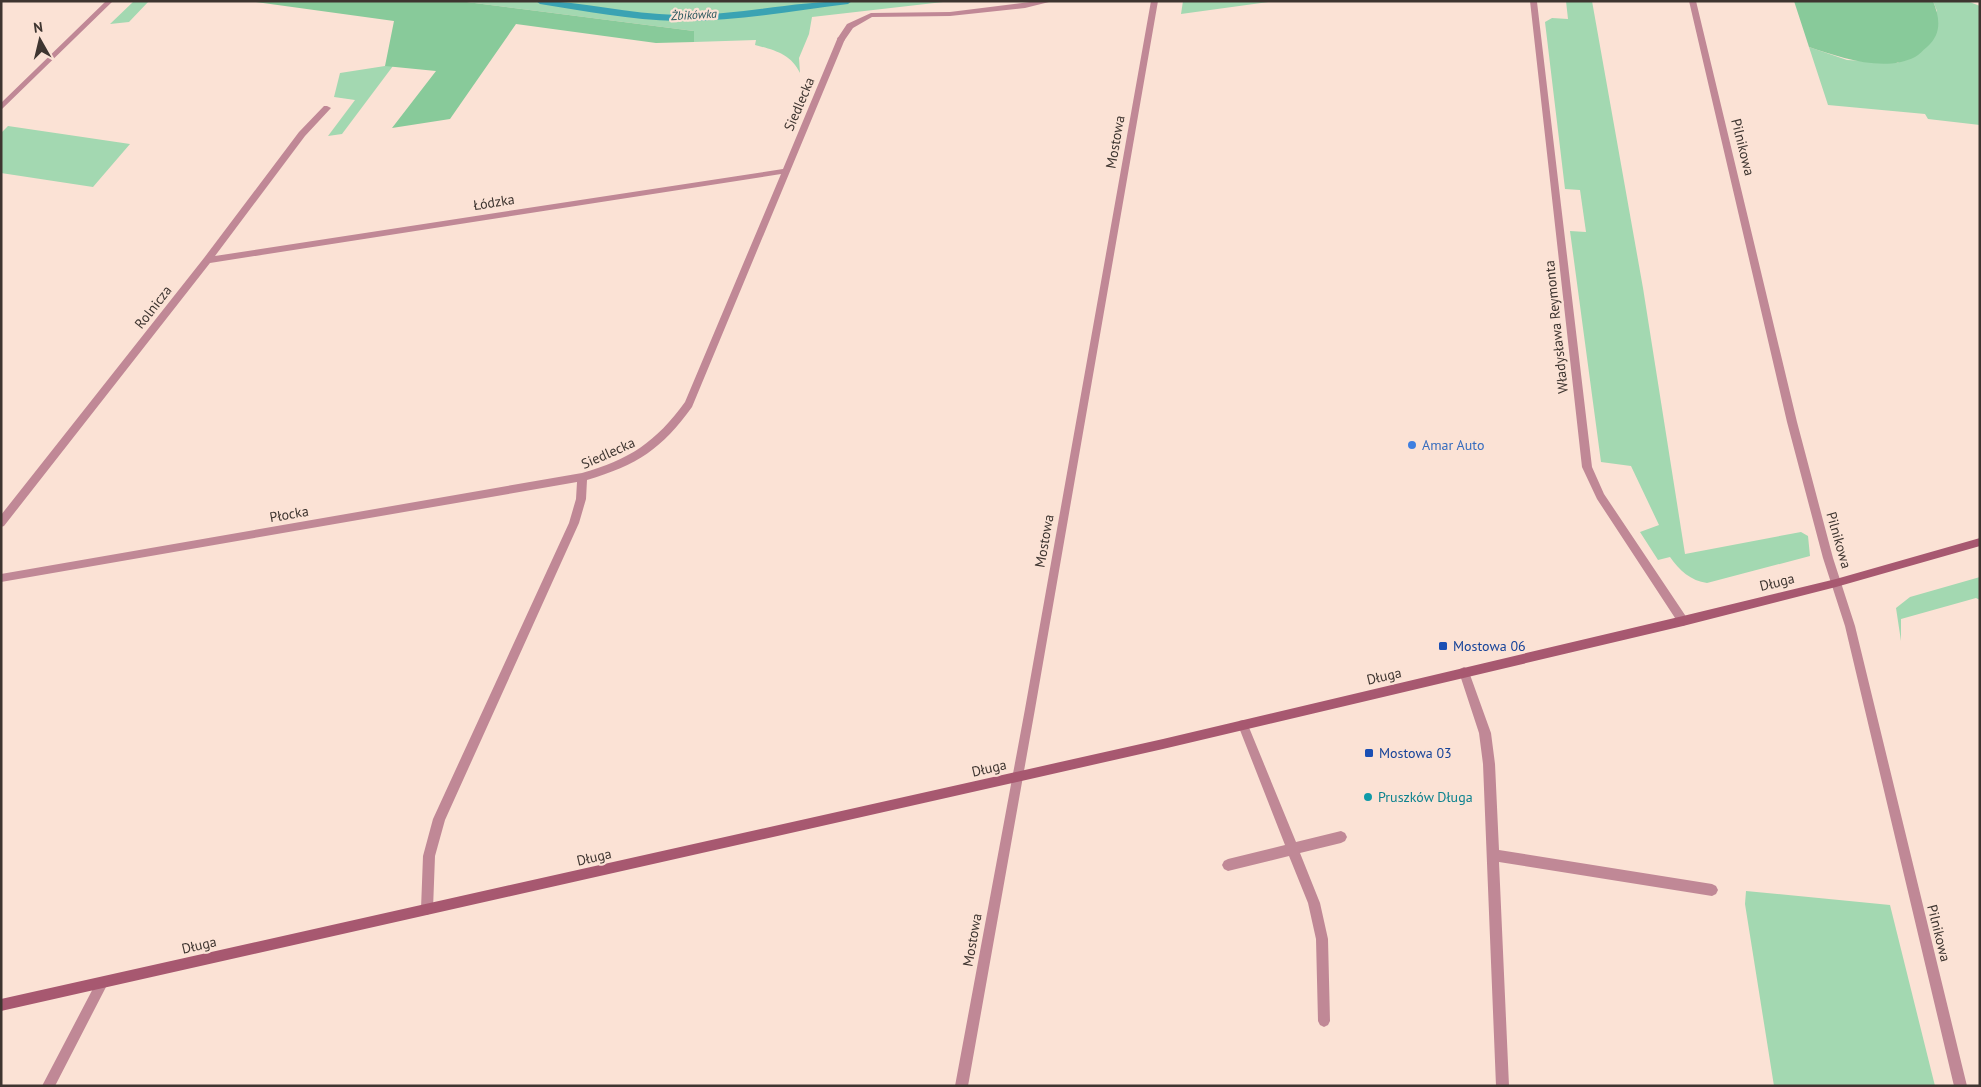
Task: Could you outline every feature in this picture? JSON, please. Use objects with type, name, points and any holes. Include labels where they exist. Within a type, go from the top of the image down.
[{"type":"street","points":[[1,108],[110,1]]},
{"type":"street","name":"Siedlecka","points":[[428,909],[429,856],[436,827],[574,522],[580,499],[582,477],[613,469],[647,450],[669,432],[689,404],[841,39],[850,26],[871,15],[950,14],[1025,6],[1050,1]]},
{"type":"street","name":"Mostowa","points":[[961,1086],[1018,777],[1155,1]]},
{"type":"street","name":"Pilnikowa","points":[[1692,1],[1734,171],[1787,403],[1836,583],[1850,626],[1961,1086]]},
{"type":"street","name":"Władysława Reymonta","points":[[1533,2],[1588,467],[1600,496],[1683,621]]},
{"type":"street","name":"Rolnicza","points":[[1,523],[207,260],[302,134],[327,108]]},
{"type":"street","name":"Łódzka","points":[[207,260],[751,175],[785,172]]},
{"type":"street","name":"Płocka","points":[[1,578],[582,477]]},
{"type":"street","name":"Długa","points":[[1,1005],[1242,725],[1683,621],[1836,583],[1980,542]]},
{"type":"street","points":[[1464,672],[1485,733],[1489,764],[1503,1086]]},
{"type":"street","points":[[1242,725],[1294,849],[1314,903],[1322,938],[1324,1021]]},
{"type":"street","points":[[1228,866],[1341,837]]},
{"type":"street","points":[[1493,854],[1712,890]]},
{"type":"street","points":[[48,1086],[102,983]]},
{"type":"green space","points":[[134,1],[149,1],[129,22],[110,24]]},
{"type":"green space","points":[[249,1],[459,1],[694,31],[694,42],[656,43],[516,24],[450,119],[392,128],[436,71],[385,66],[394,21]]},
{"type":"green space","points":[[459,1],[952,1],[812,17],[809,34],[799,58],[800,73],[787,57],[755,45],[756,40],[694,42],[694,31]]},
{"type":"green space","points":[[1183,1],[1275,1],[1181,14]]},
{"type":"green space","points":[[1566,1],[1592,1],[1643,288],[1685,554],[1801,532],[1808,536],[1810,556],[1707,583],[1696,580],[1681,570],[1670,557],[1658,560],[1640,532],[1659,525],[1631,466],[1601,462],[1570,231],[1586,232],[1580,190],[1565,189],[1545,22],[1552,18],[1568,19]]},
{"type":"green space","points":[[1794,1],[1933,1],[1938,26],[1932,42],[1915,57],[1903,62],[1890,64],[1862,62],[1809,47]]},
{"type":"green space","points":[[1933,1],[1967,1],[1980,6],[1980,125],[1928,119],[1925,114],[1828,105],[1809,47],[1847,60],[1898,63],[1937,11]]},
{"type":"green space","points":[[393,66],[342,134],[328,136],[355,100],[334,97],[340,73]]},
{"type":"green space","points":[[8,126],[130,144],[93,187],[1,173],[1,133]]},
{"type":"green space","points":[[1980,577],[1980,600],[1976,598],[1901,619],[1901,641],[1896,608],[1910,597]]},
{"type":"green space","points":[[1746,891],[1890,905],[1935,1086],[1774,1086],[1745,904]]},
{"type":"waterway","name":"Żbikówka","points":[[540,1],[625,14],[677,18],[741,15],[848,1]]},
{"type":"place","name":"Amar Auto","points":[[1412,445]]},
{"type":"place","name":"Mostowa 06","points":[[1443,646]]},
{"type":"place","name":"Mostowa 03","points":[[1369,753]]},
{"type":"place","name":"Pruszków Długa","points":[[1368,797]]}]
